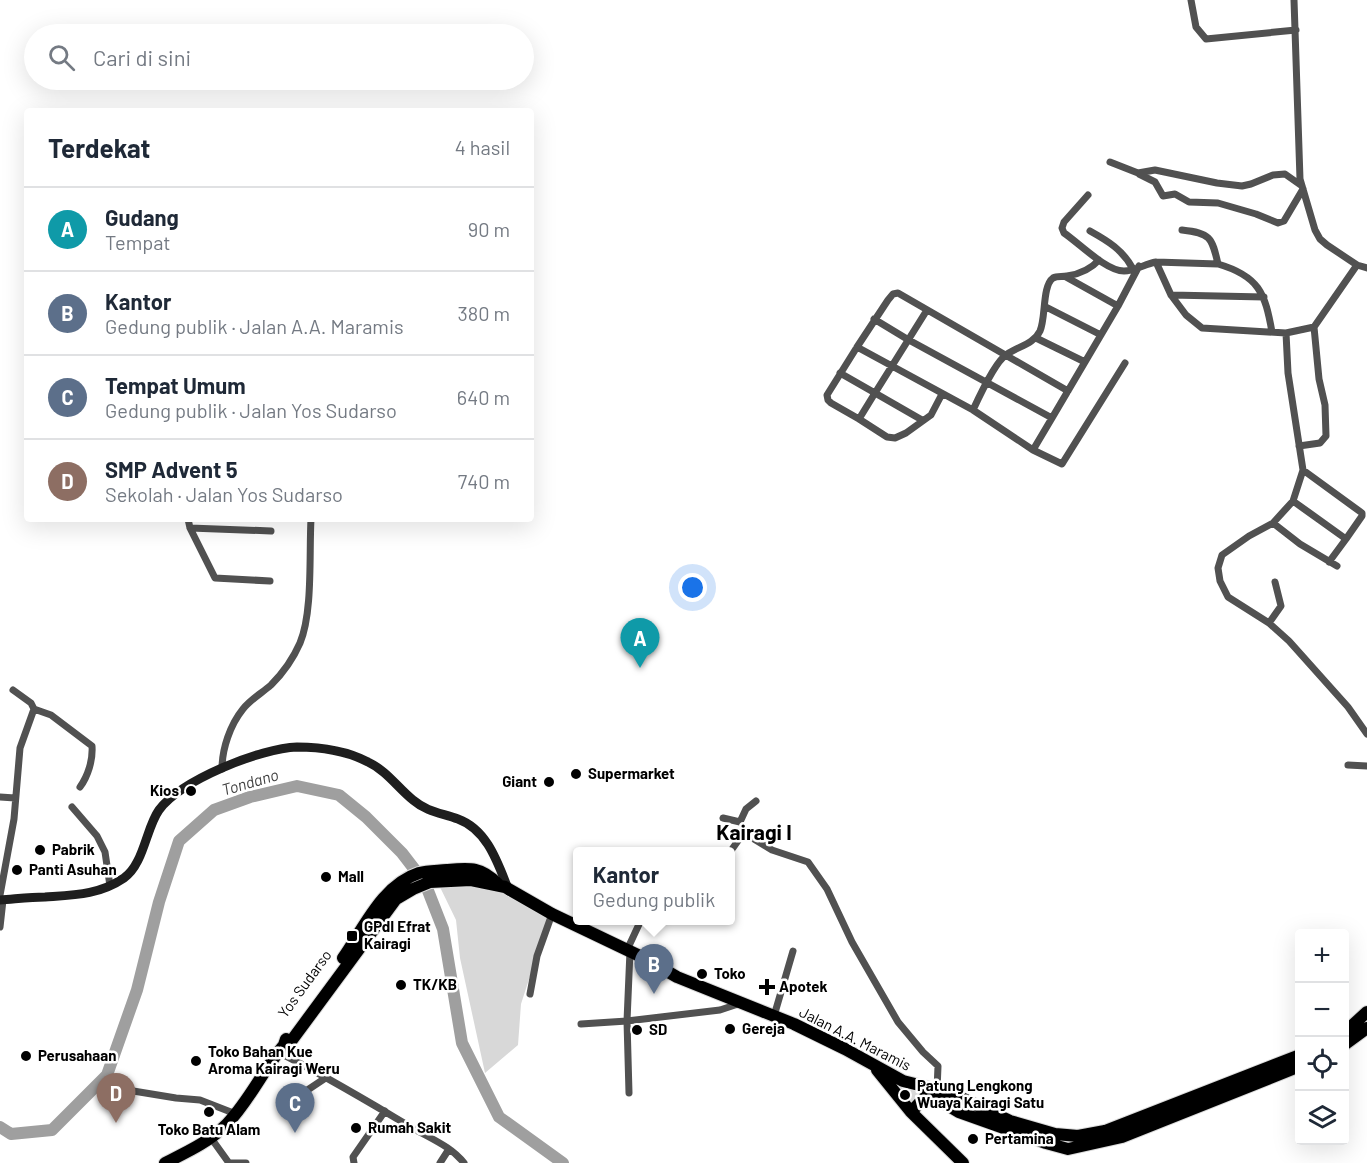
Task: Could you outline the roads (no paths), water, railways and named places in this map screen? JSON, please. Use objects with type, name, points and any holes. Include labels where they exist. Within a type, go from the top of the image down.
[{"type":"highway","name":"Yos Sudarso","points":[[165,1163],[211,1138],[236,1114],[281,1048],[292,1040],[402,888],[460,874],[504,888]]},
{"type":"highway","name":"Jalan A.A. Maramis","points":[[504,888],[573,924]]},
{"type":"highway","name":"Jalan A.A. Maramis","points":[[575,925],[690,983],[822,1037],[903,1081],[931,1092],[969,1116],[1068,1149],[1109,1141],[1160,1116]]},
{"type":"highway","points":[[1349,1028],[1367,1012]]},
{"type":"highway","points":[[1349,1042],[1367,1028]]},
{"type":"highway","points":[[1160,1116],[1295,1057]]},
{"type":"highway","points":[[875,1066],[911,1112],[963,1163]]},
{"type":"highway","points":[[1160,1116],[1295,1067]]},
{"type":"highway","points":[[911,1112],[931,1092]]},
{"type":"main road","points":[[1,898],[78,895],[110,886],[127,876],[165,803],[196,779],[257,756],[288,748],[310,748],[350,754],[383,771],[420,806],[433,813],[468,823],[483,838],[504,888]]},
{"type":"street","points":[[1191,0],[1196,27],[1206,39],[1296,30]]},
{"type":"street","points":[[1294,0],[1300,179],[1315,230],[1320,239],[1357,265],[1367,268]]},
{"type":"street","points":[[1110,162],[1155,182],[1162,196],[1175,194],[1189,202],[1218,204],[1256,214],[1278,223],[1284,221],[1303,188]]},
{"type":"street","points":[[1138,173],[1155,170],[1242,186],[1273,175],[1285,174],[1294,178],[1303,188]]},
{"type":"street","points":[[1088,195],[1064,222],[1062,230],[1099,260],[1119,270],[1156,262],[1218,264],[1245,274],[1252,279],[1264,297],[1272,332]]},
{"type":"street","points":[[1182,230],[1202,232],[1207,235],[1214,248],[1218,264]]},
{"type":"street","points":[[1090,231],[1115,246],[1136,267]]},
{"type":"street","points":[[973,410],[987,382],[1005,355],[1036,338],[1042,327],[1049,283],[1056,277],[1066,277],[1086,270],[1099,260]]},
{"type":"street","points":[[1156,262],[1171,295],[1186,315],[1202,328],[1286,333],[1314,327]]},
{"type":"street","points":[[1299,446],[1320,443],[1326,436],[1325,405],[1319,379],[1314,327],[1357,265]]},
{"type":"street","points":[[1033,450],[1118,306],[1136,267]]},
{"type":"street","points":[[1066,277],[1118,306]]},
{"type":"street","points":[[942,394],[931,415],[906,433],[891,438],[828,400],[827,395],[874,319],[896,292],[1068,391]]},
{"type":"street","points":[[1171,295],[1264,297]]},
{"type":"street","points":[[1046,307],[1101,335]]},
{"type":"street","points":[[859,419],[927,310]]},
{"type":"street","points":[[874,319],[1052,418]]},
{"type":"street","points":[[1286,333],[1288,373],[1303,470],[1293,501],[1273,523],[1222,555],[1218,568],[1220,581],[1228,597],[1269,623],[1289,641],[1348,707],[1367,734]]},
{"type":"street","points":[[1036,338],[1085,362]]},
{"type":"street","points":[[857,347],[973,410],[1033,450],[1062,464],[1125,363]]},
{"type":"street","points":[[840,374],[922,420]]},
{"type":"street","points":[[1303,470],[1362,513],[1329,562]]},
{"type":"street","points":[[1293,501],[1346,539]]},
{"type":"street","points":[[189,522],[215,578],[270,581]]},
{"type":"street","points":[[222,769],[224,748],[236,717],[288,666],[300,643],[305,627],[308,596],[311,522]]},
{"type":"street","points":[[1273,523],[1300,544],[1337,566]]},
{"type":"street","points":[[190,528],[271,531]]},
{"type":"street","points":[[1269,623],[1281,606],[1275,582]]},
{"type":"street","points":[[13,690],[31,703],[34,709],[51,715],[92,746],[90,766],[86,779],[80,787]]},
{"type":"street","points":[[0,927],[1,898],[20,748],[34,709]]},
{"type":"street","points":[[1348,765],[1367,766]]},
{"type":"street","points":[[0,797],[15,798]]},
{"type":"street","points":[[740,822],[746,809],[756,801]]},
{"type":"street","points":[[72,807],[97,836],[105,852],[110,886]]},
{"type":"street","points":[[723,818],[740,822],[749,836],[772,850],[808,862],[816,871],[852,942],[898,1022],[938,1066],[931,1092]]},
{"type":"street","points":[[734,847],[745,831]]},
{"type":"street","points":[[530,994],[537,956],[552,914]]},
{"type":"street","points":[[628,1093],[629,951],[639,925]]},
{"type":"street","points":[[774,1016],[794,951]]},
{"type":"street","points":[[580,1024],[720,1010],[741,1004]]},
{"type":"street","points":[[281,1048],[449,1149],[464,1163]]},
{"type":"street","points":[[288,1103],[327,1077]]},
{"type":"street","points":[[115,1088],[200,1100],[236,1114]]},
{"type":"street","points":[[354,1163],[353,1157],[385,1111]]},
{"type":"street","points":[[211,1138],[229,1162],[246,1163]]},
{"type":"street","points":[[440,1163],[449,1149]]},
{"type":"waterway","name":"Tondano","points":[[0,1127],[11,1134],[52,1130],[107,1075],[137,990],[159,902],[179,841],[214,810],[250,797],[297,786],[339,795],[366,817],[402,853],[425,883],[443,929],[462,1043],[499,1117],[563,1163]]},
{"type":"place","name":"Gudang","points":[[640,668]]},
{"type":"place","name":"Supermarket","points":[[576,774]]},
{"type":"place","name":"Giant","points":[[549,782]]},
{"type":"place","name":"Kios","points":[[191,791]]},
{"type":"place","name":"Pabrik","points":[[40,850]]},
{"type":"place","name":"Panti Asuhan","points":[[17,870]]},
{"type":"place","name":"Mall","points":[[326,877]]},
{"type":"place","name":"GPdI Efrat Kairagi","points":[[352,936]]},
{"type":"place","name":"Toko","points":[[702,974]]},
{"type":"place","name":"TK/KB","points":[[401,985]]},
{"type":"place","name":"Apotek","points":[[767,987]]},
{"type":"place","name":"Kantor","points":[[654,994]]},
{"type":"place","name":"Gereja","points":[[730,1029]]},
{"type":"place","name":"SD","points":[[637,1030]]},
{"type":"place","name":"Perusahaan","points":[[26,1056]]},
{"type":"place","name":"Toko Bahan Kue Aroma Kairagi Weru","points":[[196,1061]]},
{"type":"place","name":"Patung Lengkong Wuaya Kairagi Satu","points":[[905,1095]]},
{"type":"place","name":"Toko Batu Alam","points":[[209,1112]]},
{"type":"place","name":"SMP Advent 5","points":[[116,1123]]},
{"type":"place","name":"Rumah Sakit","points":[[356,1128]]},
{"type":"place","name":"Tempat Umum","points":[[295,1133]]},
{"type":"place","name":"Pertamina","points":[[973,1139]]},
{"type":"district","name":"Kairagi I","points":[[754,833]]}]
